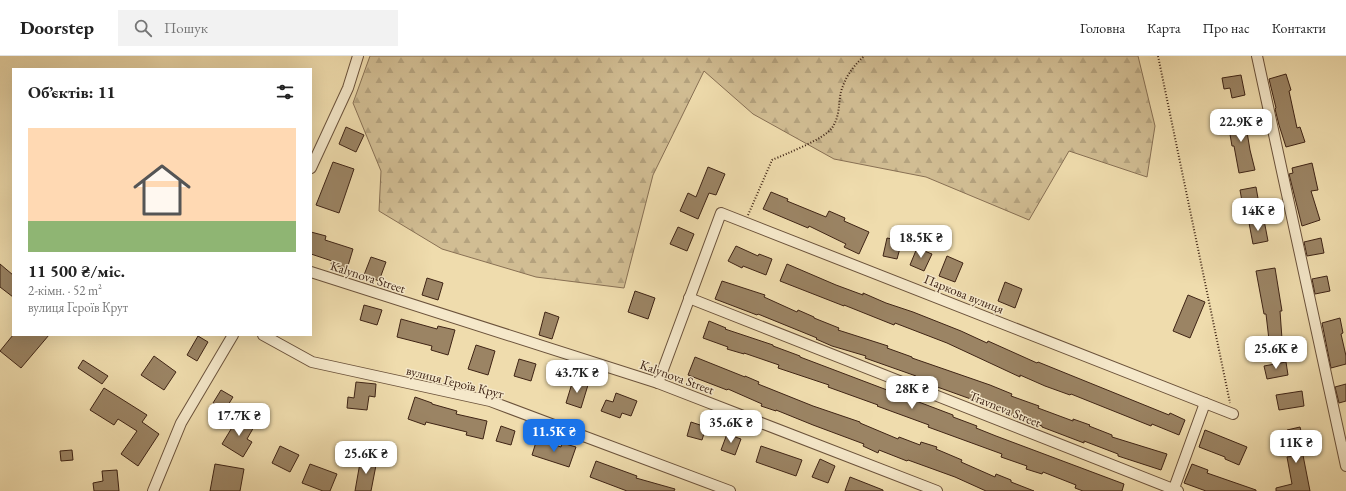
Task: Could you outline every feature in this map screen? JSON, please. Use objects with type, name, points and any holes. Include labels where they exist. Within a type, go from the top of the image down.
[{"type":"street","points":[[312,166],[348,88],[358,56]]},
{"type":"street","points":[[1257,56],[1346,462]]},
{"type":"street","name":"Паркова вулиця","points":[[658,383],[722,213],[1232,414]]},
{"type":"street","name":"Kalynova Street","points":[[312,272],[658,383],[937,491]]},
{"type":"street","name":"Travneva Street","points":[[689,298],[1175,490]]},
{"type":"street","points":[[153,491],[181,423],[232,336]]},
{"type":"street","name":"вулиця Героїв Крут","points":[[265,336],[312,362],[490,401],[730,491]]},
{"type":"street","points":[[1175,490],[1205,403]]},
{"type":"path","points":[[746,222],[772,160],[814,140],[831,128],[839,111],[842,87],[851,70],[864,56]]},
{"type":"path","points":[[1158,56],[1232,414]]},
{"type":"green space","points":[[370,56],[1138,56],[1155,126],[1147,177],[1069,151],[1029,220],[926,177],[834,159],[753,114],[704,71],[653,175],[624,288],[536,277],[442,249],[379,211],[381,171],[353,103]]},
{"type":"building","points":[[1286,74],[1291,90],[1289,91],[1297,128],[1300,127],[1305,142],[1286,147],[1275,109],[1269,79]]},
{"type":"building","points":[[1241,75],[1245,95],[1232,98],[1230,88],[1224,89],[1222,78]]},
{"type":"building","points":[[1244,114],[1255,170],[1239,173],[1227,117]]},
{"type":"building","points":[[346,127],[364,135],[356,152],[339,144]]},
{"type":"building","points":[[333,162],[354,169],[339,213],[316,205]]},
{"type":"building","points":[[1312,163],[1318,190],[1311,191],[1320,220],[1302,226],[1289,174],[1293,173],[1292,168]]},
{"type":"building","points":[[708,167],[725,174],[716,195],[709,193],[698,219],[680,211],[688,193],[696,197]]},
{"type":"building","points":[[1256,187],[1259,204],[1243,207],[1240,190]]},
{"type":"building","points":[[771,192],[788,199],[787,201],[826,217],[829,211],[845,218],[844,221],[869,232],[859,254],[844,247],[846,244],[809,226],[808,228],[763,209]]},
{"type":"building","points":[[1264,220],[1268,241],[1253,244],[1249,223]]},
{"type":"building","points":[[678,227],[694,234],[687,251],[670,244]]},
{"type":"building","points":[[312,232],[326,236],[325,240],[353,249],[347,269],[331,264],[332,261],[312,254]]},
{"type":"building","points":[[887,238],[902,241],[897,259],[883,256]]},
{"type":"building","points":[[1321,238],[1324,253],[1307,256],[1304,242]]},
{"type":"building","points":[[736,246],[758,256],[759,254],[772,259],[766,275],[743,266],[742,268],[728,261]]},
{"type":"building","points":[[917,248],[932,254],[924,271],[910,265]]},
{"type":"building","points":[[947,256],[963,263],[955,282],[939,276]]},
{"type":"building","points":[[371,257],[386,262],[379,281],[364,275]]},
{"type":"building","points":[[0,264],[12,274],[12,296],[0,287]]},
{"type":"building","points":[[787,264],[836,285],[863,295],[863,293],[913,312],[987,343],[988,341],[1037,363],[1038,362],[1169,415],[1170,413],[1185,420],[1179,435],[1152,424],[1151,426],[1071,394],[1070,395],[1045,386],[1020,375],[1020,377],[947,343],[895,323],[894,325],[780,281]]},
{"type":"building","points":[[1275,268],[1282,311],[1280,311],[1282,339],[1269,340],[1266,314],[1264,314],[1256,271]]},
{"type":"building","points":[[1327,276],[1330,291],[1315,294],[1312,279]]},
{"type":"building","points":[[427,278],[443,283],[438,300],[422,295]]},
{"type":"building","points":[[722,281],[765,295],[764,297],[797,312],[798,310],[839,328],[838,330],[888,346],[887,348],[912,358],[1012,394],[1011,396],[1039,406],[1038,408],[1073,421],[1073,419],[1090,425],[1089,426],[1112,435],[1112,437],[1167,454],[1161,470],[1118,456],[1118,454],[1042,427],[982,402],[915,379],[916,376],[865,358],[866,356],[832,346],[816,339],[817,338],[758,314],[757,315],[715,299]]},
{"type":"building","points":[[1005,282],[1022,289],[1015,308],[998,301]]},
{"type":"building","points":[[635,291],[655,298],[648,319],[628,312]]},
{"type":"building","points":[[1188,295],[1205,302],[1190,338],[1173,331]]},
{"type":"building","points":[[364,305],[382,310],[377,325],[360,320]]},
{"type":"building","points":[[545,312],[559,317],[552,339],[539,335]]},
{"type":"building","points":[[1340,318],[1346,364],[1331,368],[1322,323]]},
{"type":"building","points":[[401,319],[437,329],[438,326],[455,330],[448,355],[431,350],[432,346],[397,337]]},
{"type":"building","points":[[709,321],[726,328],[725,329],[773,345],[800,357],[953,415],[953,417],[977,426],[976,428],[996,436],[1124,484],[1122,491],[1083,491],[1075,488],[1076,485],[1043,472],[1042,474],[1026,469],[1027,466],[1001,457],[1002,454],[928,427],[929,425],[828,387],[829,385],[778,368],[779,365],[727,349],[728,347],[703,338]]},
{"type":"building","points":[[12,336],[48,336],[21,368],[0,351]]},
{"type":"building","points":[[198,336],[208,342],[197,361],[187,355]]},
{"type":"building","points":[[476,345],[495,351],[488,375],[468,369]]},
{"type":"building","points":[[154,356],[176,372],[164,390],[141,375]]},
{"type":"building","points":[[695,357],[745,376],[759,382],[758,384],[813,406],[860,422],[898,439],[899,437],[920,445],[921,442],[937,447],[936,449],[962,460],[961,462],[995,477],[996,474],[1034,491],[986,491],[955,477],[908,460],[907,461],[879,450],[878,453],[863,446],[864,444],[776,410],[761,406],[762,404],[728,389],[727,390],[688,375]]},
{"type":"building","points":[[519,359],[536,364],[531,381],[514,376]]},
{"type":"building","points":[[83,360],[108,376],[102,384],[78,368]]},
{"type":"building","points":[[1286,362],[1288,375],[1267,379],[1264,366]]},
{"type":"building","points":[[573,380],[588,385],[581,408],[566,403]]},
{"type":"building","points":[[356,382],[376,384],[375,397],[369,396],[367,410],[347,408],[348,397],[354,398]]},
{"type":"building","points":[[1346,384],[1346,401],[1339,403],[1335,387]]},
{"type":"building","points":[[104,388],[147,415],[142,422],[159,434],[138,466],[121,454],[137,431],[118,419],[114,425],[90,410]]},
{"type":"building","points":[[221,390],[233,397],[225,410],[213,403]]},
{"type":"building","points":[[1302,391],[1304,406],[1279,410],[1276,395]]},
{"type":"building","points":[[616,393],[637,401],[631,416],[622,413],[620,418],[601,411],[606,400],[613,402]]},
{"type":"building","points":[[415,397],[432,404],[457,411],[456,414],[487,421],[483,439],[466,435],[467,432],[426,422],[425,425],[408,419]]},
{"type":"building","points":[[239,416],[255,425],[247,439],[252,442],[243,457],[222,444]]},
{"type":"building","points":[[691,422],[706,427],[702,440],[687,436]]},
{"type":"building","points":[[501,426],[515,431],[511,445],[496,441]]},
{"type":"building","points":[[1300,427],[1303,439],[1300,440],[1310,491],[1276,491],[1276,488],[1292,484],[1287,457],[1294,456],[1287,430]]},
{"type":"building","points":[[1205,430],[1247,447],[1239,465],[1225,459],[1225,457],[1199,447]]},
{"type":"building","points":[[727,434],[741,439],[735,455],[721,450]]},
{"type":"building","points":[[537,439],[561,447],[562,443],[576,447],[569,467],[532,455]]},
{"type":"building","points":[[280,446],[299,455],[290,472],[272,463]]},
{"type":"building","points":[[761,446],[802,460],[796,476],[756,462]]},
{"type":"building","points":[[72,450],[73,460],[61,461],[60,451]]},
{"type":"building","points":[[361,457],[377,460],[371,491],[355,491]]},
{"type":"building","points":[[820,459],[835,466],[828,483],[812,477]]},
{"type":"building","points":[[596,461],[637,476],[636,478],[675,489],[674,491],[627,491],[590,477]]},
{"type":"building","points":[[215,464],[244,469],[240,491],[210,491]]},
{"type":"building","points":[[310,464],[337,474],[330,491],[323,491],[302,483]]},
{"type":"building","points":[[1192,464],[1208,470],[1207,473],[1256,491],[1206,491],[1184,483]]},
{"type":"building","points":[[117,470],[119,491],[94,491],[93,483],[103,481],[102,471]]},
{"type":"building","points":[[850,477],[883,490],[883,491],[845,491]]}]
